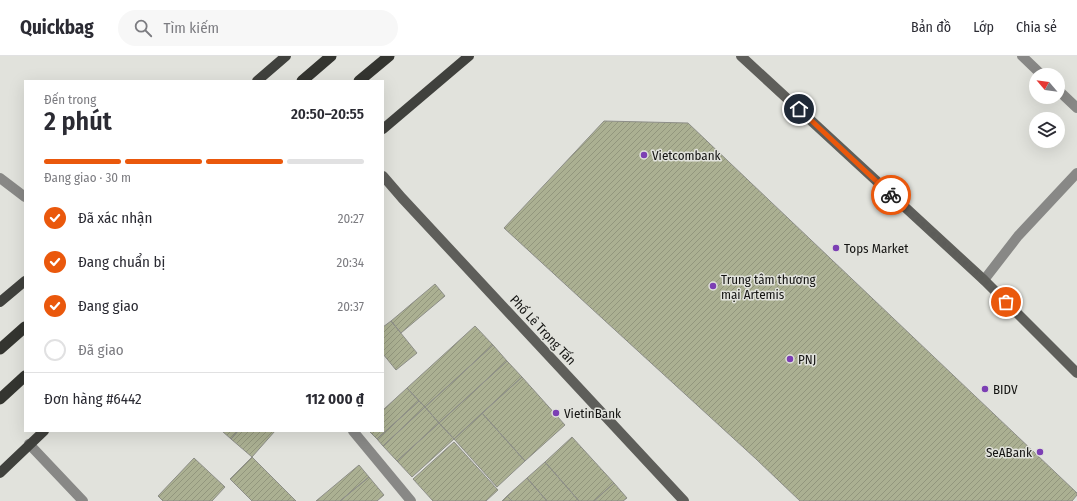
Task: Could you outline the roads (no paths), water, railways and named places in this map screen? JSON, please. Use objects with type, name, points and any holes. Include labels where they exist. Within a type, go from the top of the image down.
[{"type":"highway","points":[[303,80],[331,56]]},
{"type":"highway","points":[[360,80],[388,56]]},
{"type":"highway","points":[[0,349],[24,328]]},
{"type":"highway","points":[[0,399],[24,377]]},
{"type":"main road","points":[[258,80],[286,56]]},
{"type":"main road","points":[[384,128],[468,56]]},
{"type":"main road","points":[[741,56],[984,280],[1077,373]]},
{"type":"main road","name":"Phố Lê Trọng Tấn","points":[[384,177],[684,501]]},
{"type":"main road","points":[[0,302],[24,282]]},
{"type":"main road","points":[[0,473],[43,432]]},
{"type":"lane","points":[[1022,56],[1035,68]]},
{"type":"lane","points":[[1065,97],[1077,108]]},
{"type":"lane","points":[[984,280],[1018,236],[1077,172]]},
{"type":"lane","points":[[0,178],[24,196]]},
{"type":"lane","points":[[354,432],[411,501]]},
{"type":"lane","points":[[29,444],[83,501]]},
{"type":"place","name":"Vietcombank","points":[[644,155]]},
{"type":"place","name":"Tops Market","points":[[836,248]]},
{"type":"place","name":"Trung tâm thương mại Artemis","points":[[713,286]]},
{"type":"place","name":"PNJ","points":[[790,359]]},
{"type":"place","name":"BIDV","points":[[985,389]]},
{"type":"place","name":"VietinBank","points":[[556,413]]},
{"type":"place","name":"SeABank","points":[[1040,452]]}]
